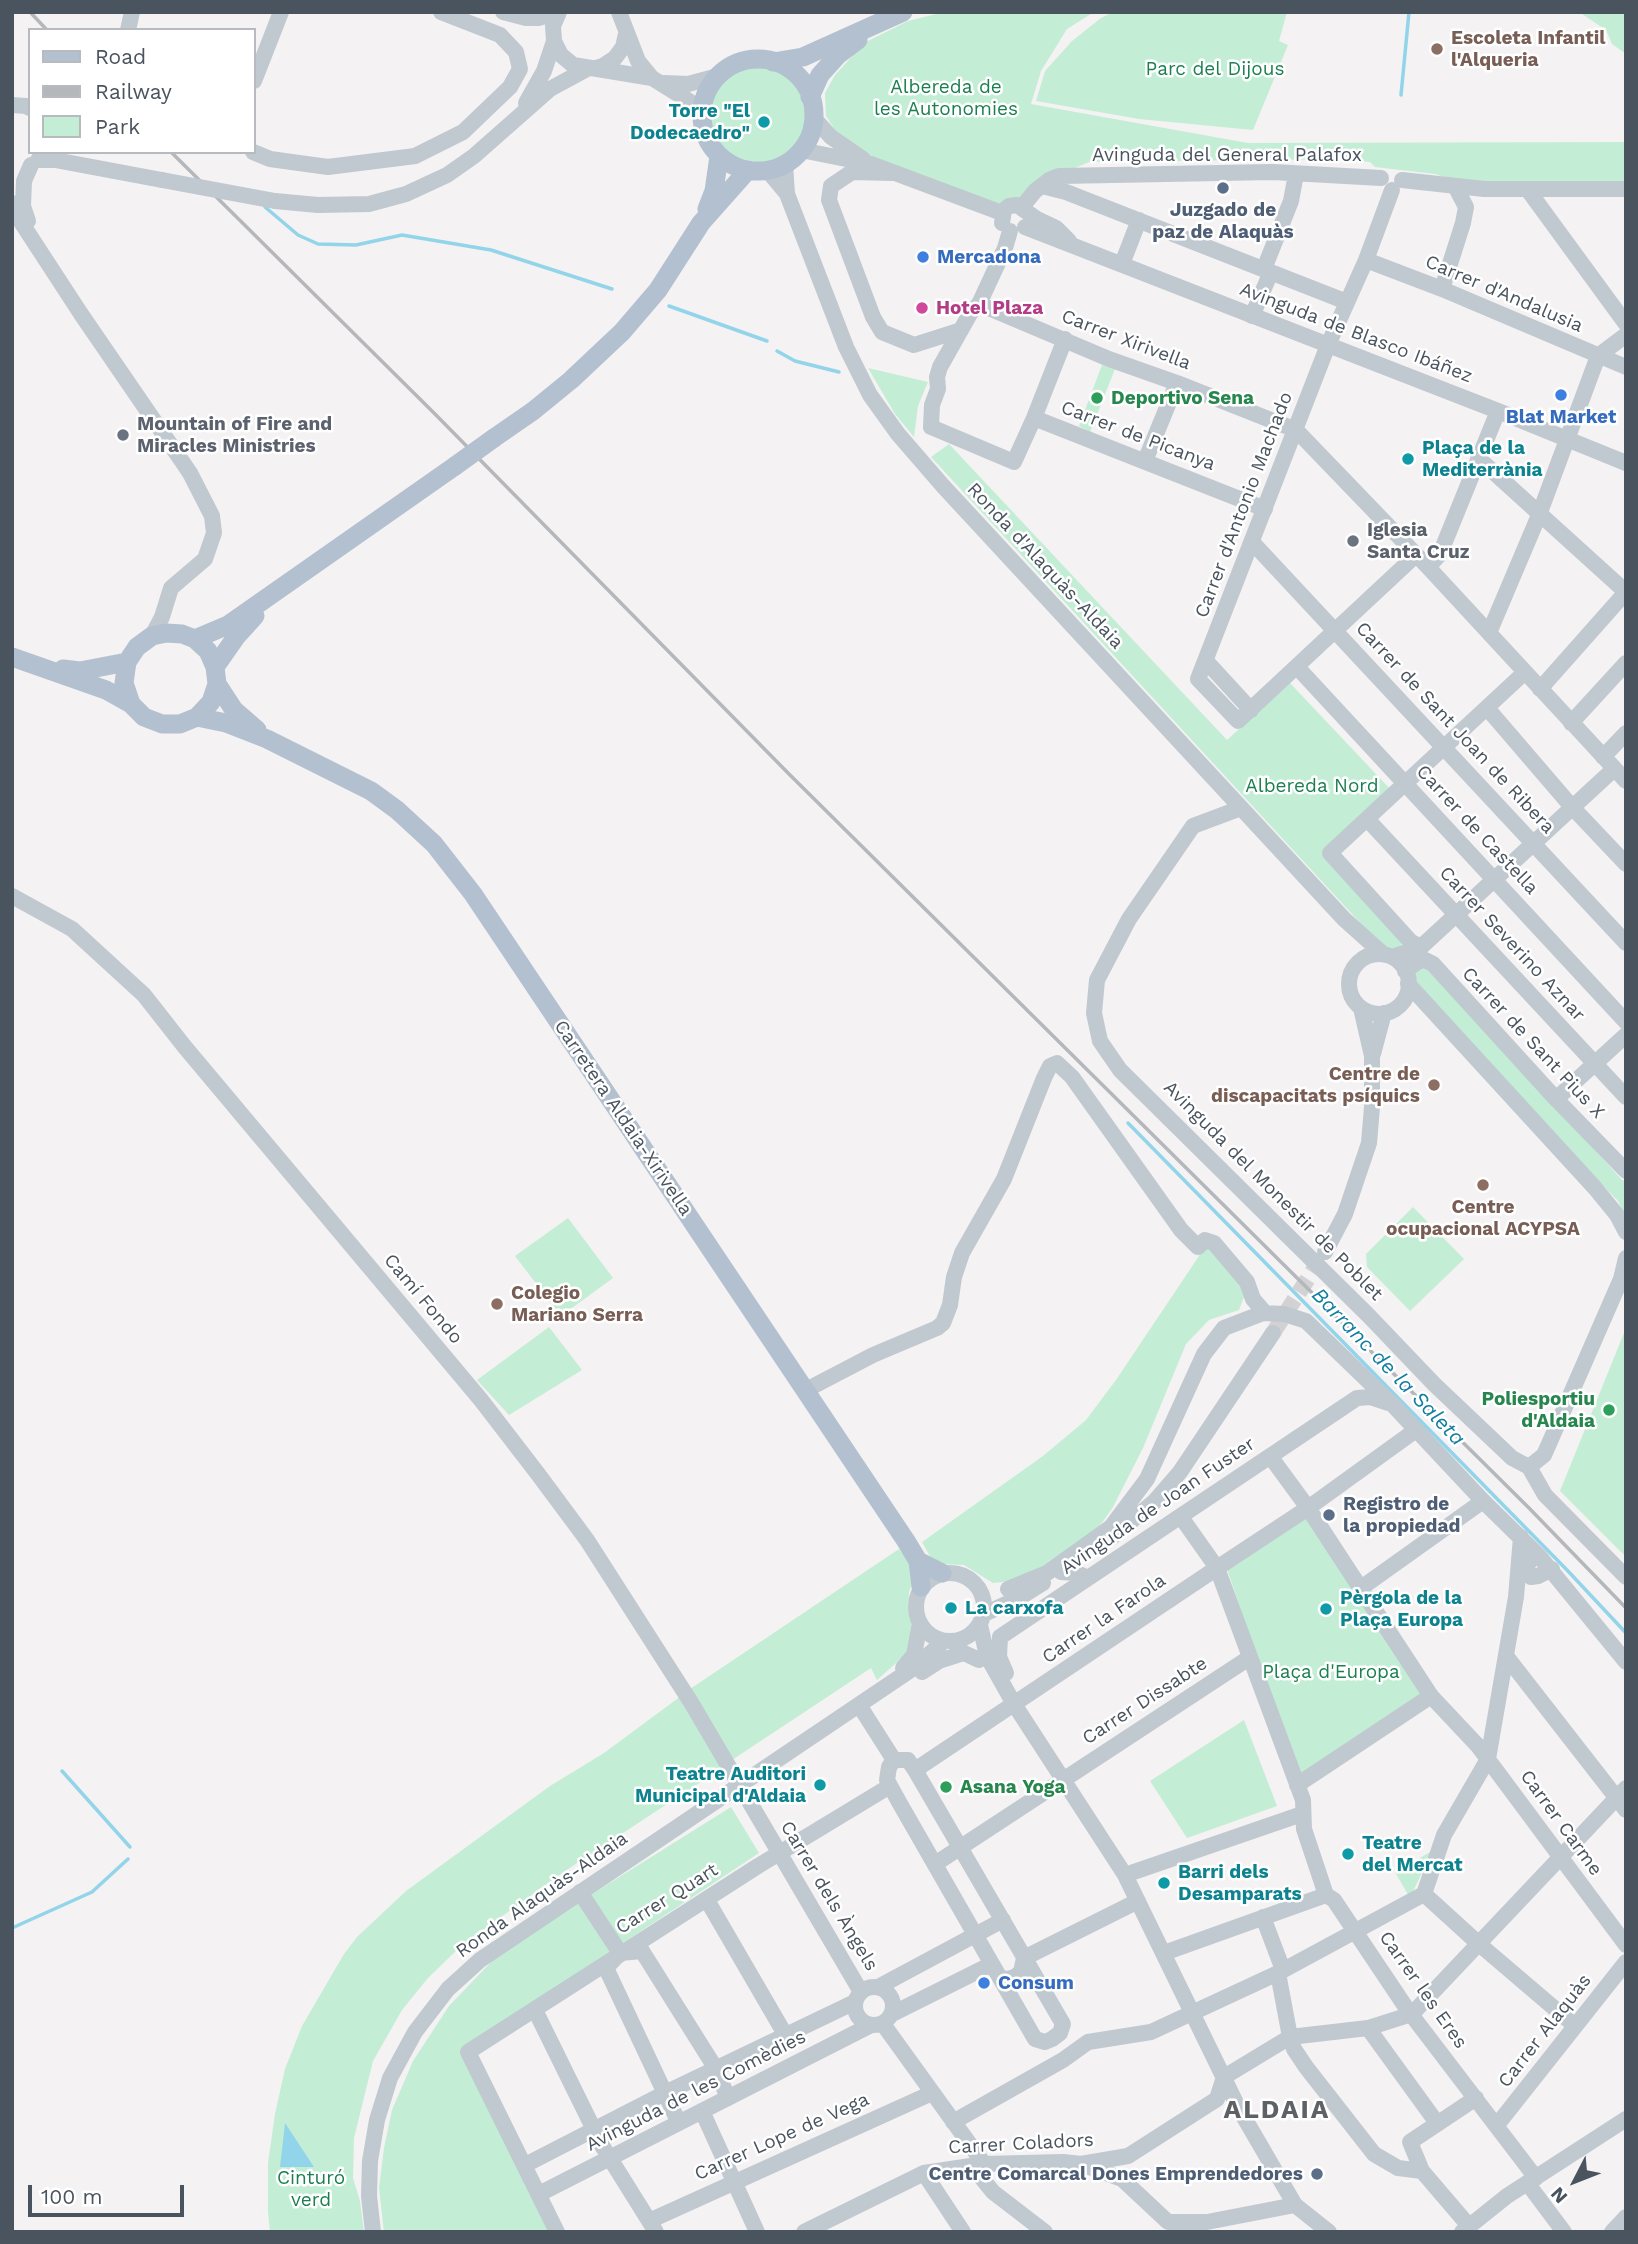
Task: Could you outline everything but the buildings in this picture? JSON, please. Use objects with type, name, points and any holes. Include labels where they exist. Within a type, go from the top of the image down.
[{"type":"main road","points":[[767,168],[733,165],[719,156],[706,137],[702,116],[706,94],[718,76],[726,69],[745,61],[773,62],[803,57],[903,12]]},
{"type":"main road","points":[[701,223],[767,168],[801,150],[810,134],[812,107],[820,75],[838,55],[878,24]]},
{"type":"main road","points":[[773,62],[796,75],[812,107]]},
{"type":"main road","points":[[188,637],[228,625],[276,593],[533,411],[571,380],[622,332],[658,290],[701,223],[714,191],[719,156]]},
{"type":"main road","points":[[17,657],[106,690],[131,704],[145,717],[162,724],[180,724],[197,717],[211,702],[216,676],[236,637],[276,593]]},
{"type":"main road","points":[[131,704],[124,683],[127,662],[137,647],[152,636],[166,633],[188,637],[208,651],[216,676]]},
{"type":"main road","points":[[17,657],[80,671],[127,662]]},
{"type":"main road","name":"Carretera Aldaia-Xirivella","points":[[216,676],[234,710],[267,738]]},
{"type":"main road","name":"Carretera Aldaia-Xirivella","points":[[197,717],[226,723],[267,738],[371,791],[397,810],[434,844],[473,894],[806,1390],[918,1561],[921,1587]]},
{"type":"main road","points":[[918,1561],[942,1573]]},
{"type":"street","points":[[256,76],[281,12]]},
{"type":"street","points":[[256,153],[270,159],[328,167],[415,156],[463,132],[510,87],[520,69],[516,51],[500,35],[441,12]]},
{"type":"street","points":[[503,12],[538,18],[558,12]]},
{"type":"street","points":[[558,12],[553,26],[554,41],[561,55],[573,65],[638,74],[688,85],[718,76]]},
{"type":"street","points":[[619,12],[638,61],[658,80],[690,101],[702,116]]},
{"type":"street","points":[[12,169],[18,169],[37,159],[55,160],[275,201],[318,205],[369,204],[406,194],[447,175],[474,156],[550,89],[615,58],[623,47],[626,34]]},
{"type":"street","points":[[512,121],[536,86],[554,41]]},
{"type":"street","points":[[812,107],[831,136],[871,164]]},
{"type":"street","points":[[801,150],[871,164],[1002,213],[1009,206],[1021,219],[979,304],[971,312],[937,377],[938,389],[932,405],[931,427],[1014,462],[1065,339]]},
{"type":"street","points":[[74,154],[117,172]]},
{"type":"street","points":[[37,159],[24,181],[23,205],[41,252]]},
{"type":"street","name":"Ronda d'Alaquàs-Aldaia","points":[[767,168],[787,194],[846,347],[870,395],[898,435],[1344,919],[1407,977],[1407,993],[1391,1010],[1372,1056]]},
{"type":"street","points":[[893,173],[852,172],[831,186],[829,200],[873,317],[882,332],[914,345],[961,330]]},
{"type":"street","points":[[1252,316],[1290,201],[1296,174]]},
{"type":"street","name":"Avinguda del General Palafox","points":[[1021,219],[1042,186],[1059,176],[1072,175],[1296,174],[1392,183],[1528,190],[1626,190]]},
{"type":"street","name":"Avinguda del General Palafox","points":[[1068,193],[1068,182],[1072,175]]},
{"type":"street","name":"Carrer d'Antonio Machado","points":[[1251,710],[1238,721],[1198,679],[1328,345],[1366,260],[1392,183]]},
{"type":"street","points":[[1042,186],[1139,220],[1347,302]]},
{"type":"street","points":[[1442,289],[1466,207],[1455,186]]},
{"type":"street","points":[[1528,190],[1626,324]]},
{"type":"street","points":[[12,203],[21,222],[190,473],[212,516],[214,533],[205,559],[171,588],[152,636]]},
{"type":"street","name":"Avinguda de Blasco Ibáñez","points":[[1021,219],[1056,228],[1070,243],[1626,463]]},
{"type":"street","points":[[1122,264],[1139,220]]},
{"type":"street","name":"Carrer d'Andalusia","points":[[1366,260],[1442,289],[1626,367]]},
{"type":"street","name":"Carrer Xirivella","points":[[979,304],[1110,359],[1296,430]]},
{"type":"street","points":[[1489,633],[1539,515],[1598,356],[1626,335]]},
{"type":"street","points":[[1145,461],[1177,383]]},
{"type":"street","points":[[1428,567],[1440,554],[1498,411]]},
{"type":"street","name":"Carrer de Picanya","points":[[1034,418],[1265,509]]},
{"type":"street","points":[[1296,430],[1428,567],[1626,781]]},
{"type":"street","points":[[1478,458],[1626,592],[1540,689]]},
{"type":"street","name":"Carrer de Sant Joan de Ribera","points":[[1252,542],[1626,943]]},
{"type":"street","points":[[1206,661],[1251,710],[1416,555]]},
{"type":"street","points":[[167,603],[173,623],[188,637]]},
{"type":"street","points":[[1571,723],[1626,663]]},
{"type":"street","name":"Carrer de Castella","points":[[1297,667],[1626,1021]]},
{"type":"street","points":[[1421,947],[1411,942],[1330,853],[1524,673]]},
{"type":"street","points":[[1487,708],[1572,807],[1626,864]]},
{"type":"street","points":[[1357,962],[1365,957],[1387,956],[1421,947],[1572,807],[1609,763],[1626,733]]},
{"type":"street","name":"Avinguda del Monestir de Poblet","points":[[1241,808],[1193,826],[1129,919],[1097,980],[1094,1013],[1100,1041],[1121,1070],[1434,1384],[1512,1458],[1530,1467],[1545,1495],[1626,1577]]},
{"type":"street","name":"Carrer Severino Aznar","points":[[1367,819],[1626,1097]]},
{"type":"street","name":"Camí Fondo","points":[[12,896],[72,929],[144,995],[202,1068],[481,1400],[587,1540],[740,1784]]},
{"type":"street","name":"Ronda d'Alaquàs-Aldaia","points":[[1325,1252],[1345,1214],[1369,1143],[1372,1107],[1372,1056],[1361,1008],[1349,991],[1349,981],[1357,962],[1355,940],[1344,919]]},
{"type":"street","name":"Carrer de Sant Pius X","points":[[1407,977],[1419,961],[1425,960],[1433,964],[1626,1171]]},
{"type":"street","points":[[1407,977],[1450,1029],[1595,1188],[1617,1215],[1626,1232]]},
{"type":"street","points":[[1361,1008],[1368,1012],[1420,1011],[1450,1029]]},
{"type":"street","points":[[1556,1099],[1626,1035]]},
{"type":"street","points":[[806,1390],[943,1323],[950,1306],[954,1277],[962,1253],[1004,1179],[1044,1078],[1050,1066],[1057,1063],[1072,1077],[1181,1230],[1198,1247],[1205,1240],[1214,1243],[1242,1276],[1253,1299],[1265,1313]]},
{"type":"street","points":[[1530,1467],[1544,1455],[1620,1279],[1626,1258]]},
{"type":"street","points":[[1234,1324],[1250,1290]]},
{"type":"street","points":[[1008,1589],[1047,1573],[1111,1527],[1147,1479],[1204,1353],[1224,1328],[1265,1313],[1284,1314],[1306,1321],[1392,1404],[1483,1501],[1521,1537],[1534,1568],[1626,1662]]},
{"type":"street","points":[[740,1784],[885,1688],[950,1641],[972,1634],[982,1619],[1109,1540],[1154,1502],[1180,1472],[1273,1333]]},
{"type":"street","points":[[1357,1370],[1357,1398],[1370,1397],[1392,1404]]},
{"type":"street","name":"Avinguda de Joan Fuster","points":[[1014,1704],[1016,1692],[999,1657],[1000,1637],[1357,1398]]},
{"type":"street","points":[[1217,1568],[1308,1508],[1416,1430]]},
{"type":"street","points":[[1270,1456],[1308,1508],[1431,1696],[1488,1759]]},
{"type":"street","points":[[1361,1588],[1483,1501]]},
{"type":"street","points":[[1125,1875],[1302,1814],[1303,1800],[1217,1568],[1181,1517]]},
{"type":"street","points":[[1521,1537],[1534,1568]]},
{"type":"street","name":"Carrer la Farola","points":[[1014,1704],[1217,1568]]},
{"type":"street","points":[[953,2122],[1063,2060],[1088,2042],[1151,2032],[1280,1971],[1424,1894],[1444,1835],[1488,1759],[1516,1597],[1534,1568]]},
{"type":"street","points":[[885,1688],[914,1654],[920,1623],[916,1605],[921,1587],[942,1573],[965,1575],[979,1588],[984,1601],[982,1619],[986,1656],[1125,1875],[1244,2116],[1296,2205],[1329,2232]]},
{"type":"street","points":[[979,1588],[1008,1589],[1054,1576],[1077,1573],[1088,1578]]},
{"type":"street","points":[[920,1623],[930,1635],[950,1641],[979,1660],[1014,1704]]},
{"type":"street","points":[[885,1688],[906,1682],[939,1661],[964,1653],[979,1660]]},
{"type":"street","points":[[1244,2116],[1228,2102],[1217,2099],[1224,2077],[1290,2037],[1368,2028],[1412,2014],[1560,1857],[1623,1799],[1506,1656]]},
{"type":"street","name":"Carrer Dissabte","points":[[935,1864],[1249,1658]]},
{"type":"street","points":[[1297,1785],[1431,1696]]},
{"type":"street","points":[[915,1770],[1014,1704]]},
{"type":"street","points":[[859,1705],[894,1760]]},
{"type":"street","name":"Carrer Carme","points":[[1488,1759],[1626,1945]]},
{"type":"street","points":[[894,1760],[908,1760],[915,1770],[1062,2024],[1060,2034],[1045,2042],[1035,2039],[890,1786],[887,1780],[889,1767],[894,1760]]},
{"type":"street","name":"Carrer dels Àngels","points":[[740,1784],[858,1997]]},
{"type":"street","name":"Ronda Alaquàs-Aldaia","points":[[373,2232],[369,2196],[370,2161],[377,2120],[390,2078],[415,2032],[448,1989],[481,1960],[740,1784]]},
{"type":"street","name":"Carrer Quart","points":[[525,2165],[468,2052],[620,1953],[890,1786]]},
{"type":"street","name":"Carrer les Eres","points":[[1302,1814],[1304,1829],[1326,1895],[1334,1900],[1412,2014],[1497,2125],[1564,2232]]},
{"type":"street","points":[[580,1892],[620,1953]]},
{"type":"street","points":[[1424,1894],[1574,2025]]},
{"type":"street","points":[[1164,1953],[1326,1895]]},
{"type":"street","points":[[707,1900],[786,2036]]},
{"type":"street","points":[[1024,1958],[1138,1901]]},
{"type":"street","points":[[1263,1917],[1280,1971],[1294,2049],[1374,2154],[1398,2168],[1422,2172]]},
{"type":"street","points":[[880,1986],[894,2006],[882,2021],[863,2022],[857,2015],[858,1997],[869,1987],[880,1986],[1003,1920]]},
{"type":"street","points":[[679,2123],[606,1968],[620,1953],[642,1951],[716,2069],[728,2098]]},
{"type":"street","name":"Avinguda de les Comèdies","points":[[539,2194],[882,2021],[996,1971],[1009,1979],[1016,1976],[1021,1972],[1024,1958]]},
{"type":"street","name":"Carrer Alaquàs","points":[[1497,2125],[1626,1962]]},
{"type":"street","name":"Avinguda de les Comèdies","points":[[525,2165],[664,2093],[786,2036],[858,1997]]},
{"type":"street","points":[[534,2010],[594,2130],[653,2226]]},
{"type":"street","points":[[882,2021],[953,2122],[993,2192],[1045,2232]]},
{"type":"street","points":[[1368,2028],[1437,2123]]},
{"type":"street","name":"Carrer Lope de Vega","points":[[653,2226],[734,2181],[932,2093]]},
{"type":"street","points":[[1476,2098],[1410,2142],[1422,2172],[1466,2229],[1507,2196],[1626,2119]]},
{"type":"street","name":"Carrer Coladors","points":[[804,2232],[924,2173],[978,2165],[1063,2162],[1081,2164],[1128,2156],[1217,2099]]},
{"type":"street","points":[[702,2111],[757,2232]]},
{"type":"street","points":[[1122,2179],[1128,2156]]},
{"type":"street","points":[[1081,2164],[1122,2179],[1168,2227],[1296,2205]]},
{"type":"street","points":[[525,2165],[556,2232]]},
{"type":"street","points":[[924,2173],[963,2232]]},
{"type":"street","points":[[1612,2232],[1626,2217]]},
{"type":"green space","name":"Albereda de les Autonomies","points":[[944,12],[1094,12],[1067,29],[1041,71],[1031,104],[1248,143],[1626,142],[1626,188],[1484,189],[1435,174],[1375,167],[1370,162],[1338,159],[1089,162],[1046,180],[1022,201],[1000,207],[873,159],[839,136],[826,116],[825,93],[835,75],[864,43],[908,21]]},
{"type":"green space","name":"Parc del Dijous","points":[[1113,12],[1287,12],[1279,41],[1288,45],[1253,130],[1139,119],[1036,101],[1045,71],[1072,41]]},
{"type":"green space","points":[[1579,12],[1626,12],[1626,54],[1612,44],[1606,30]]},
{"type":"green space","points":[[749,67],[767,67],[785,75],[798,88],[806,106],[803,134],[785,155],[767,163],[749,163],[731,155],[718,142],[710,124],[710,106],[718,88],[731,75]]},
{"type":"green space","name":"Deportivo Sena","points":[[1102,365],[1115,369],[1090,432],[1079,426]]},
{"type":"green space","points":[[868,368],[928,382],[918,406],[914,437],[895,414]]},
{"type":"green space","name":"Albereda Nord","points":[[949,444],[1227,740],[1290,683],[1391,790],[1322,852],[1399,932],[1404,939],[1400,948],[1393,951],[1384,948],[931,457]]},
{"type":"green space","points":[[1426,965],[1451,989],[1622,1180],[1626,1181],[1626,1217],[1618,1201],[1417,988],[1413,978],[1415,971]]},
{"type":"green space","points":[[1413,1207],[1464,1259],[1410,1311],[1367,1267],[1366,1254]]},
{"type":"green space","points":[[568,1218],[613,1278],[561,1316],[515,1256]]},
{"type":"green space","points":[[1207,1244],[1239,1279],[1244,1297],[1239,1310],[1209,1320],[1186,1344],[1143,1448],[1113,1507],[1085,1542],[1030,1576],[1012,1581],[993,1583],[964,1565],[938,1564],[932,1560],[922,1542],[1043,1456],[1086,1420]]},
{"type":"green space","points":[[549,1327],[582,1370],[509,1415],[477,1380]]},
{"type":"green space","name":"Poliesportiu d'Aldaia","points":[[1626,1328],[1626,1557],[1560,1491]]},
{"type":"green space","name":"Plaça d'Europa","points":[[1304,1514],[1424,1693],[1297,1777],[1226,1566]]},
{"type":"green space","points":[[899,1549],[912,1565],[914,1579],[909,1592],[908,1607],[913,1631],[910,1646],[904,1656],[877,1680],[871,1668],[732,1760],[687,1691]]},
{"type":"green space","name":"Cinturó verd","points":[[681,1696],[725,1766],[562,1873],[461,1946],[428,1978],[402,2010],[373,2061],[354,2138],[353,2178],[360,2201],[364,2232],[270,2232],[268,2163],[285,2069],[302,2026],[344,1954],[357,1937],[406,1891],[550,1786],[604,1753]]},
{"type":"green space","points":[[1244,1720],[1277,1806],[1187,1838],[1150,1781]]},
{"type":"green space","name":"Cinturó verd","points":[[731,1807],[759,1853],[460,2051],[551,2232],[384,2232],[379,2188],[392,2110],[413,2061],[449,2006],[495,1958],[522,1938]]},
{"type":"green space","points":[[1432,1851],[1410,1898],[1395,1872]]},
{"type":"water","points":[[285,2123],[314,2167],[280,2167]]},
{"type":"waterway","points":[[1401,95],[1409,12]]},
{"type":"waterway","points":[[265,207],[298,235],[318,244],[356,245],[402,235],[491,250],[612,289]]},
{"type":"waterway","points":[[669,306],[767,341]]},
{"type":"waterway","points":[[777,351],[795,361],[839,372]]},
{"type":"waterway","name":"Barranc de la Saleta","points":[[1128,1123],[1626,1633]]},
{"type":"waterway","points":[[62,1771],[130,1847]]},
{"type":"waterway","points":[[12,1928],[92,1892],[128,1859]]},
{"type":"tunnel","points":[[1273,1333],[1323,1255]]},
{"type":"railway","points":[[30,12],[45,28]]},
{"type":"railway","points":[[173,154],[435,414],[790,775],[1529,1508],[1626,1608]]},
{"type":"place","name":"Escoleta Infantil l'Alqueria","points":[[1437,49]]},
{"type":"place","name":"Torre \"El Dodecaedro\"","points":[[764,122]]},
{"type":"place","name":"Juzgado de paz de Alaquàs","points":[[1223,188]]},
{"type":"place","name":"Mercadona","points":[[923,257]]},
{"type":"place","name":"Hotel Plaza","points":[[922,308]]},
{"type":"place","name":"Blat Market","points":[[1561,395]]},
{"type":"place","name":"Deportivo Sena","points":[[1097,398]]},
{"type":"place","name":"Mountain of Fire and Miracles Ministries","points":[[123,435]]},
{"type":"place","name":"Plaça de la Mediterrània","points":[[1408,459]]},
{"type":"place","name":"Iglesia Santa Cruz","points":[[1353,541]]},
{"type":"place","name":"Centre de discapacitats psíquics","points":[[1434,1085]]},
{"type":"place","name":"Centre ocupacional ACYPSA","points":[[1483,1185]]},
{"type":"place","name":"Colegio Mariano Serra","points":[[497,1304]]},
{"type":"place","name":"Poliesportiu d'Aldaia","points":[[1609,1410]]},
{"type":"place","name":"Registro de la propiedad","points":[[1329,1515]]},
{"type":"place","name":"La carxofa","points":[[951,1608]]},
{"type":"place","name":"Pèrgola de la Plaça Europa","points":[[1326,1609]]},
{"type":"place","name":"Teatre Auditori Municipal d'Aldaia","points":[[820,1785]]},
{"type":"place","name":"Asana Yoga","points":[[946,1787]]},
{"type":"place","name":"Teatre del Mercat","points":[[1348,1854]]},
{"type":"place","name":"Barri dels Desamparats","points":[[1164,1883]]},
{"type":"place","name":"Consum","points":[[984,1983]]},
{"type":"place","name":"Centre Comarcal Dones Emprendedores","points":[[1317,2174]]},
{"type":"district","name":"ALDAIA","points":[[1277,2110]]}]
